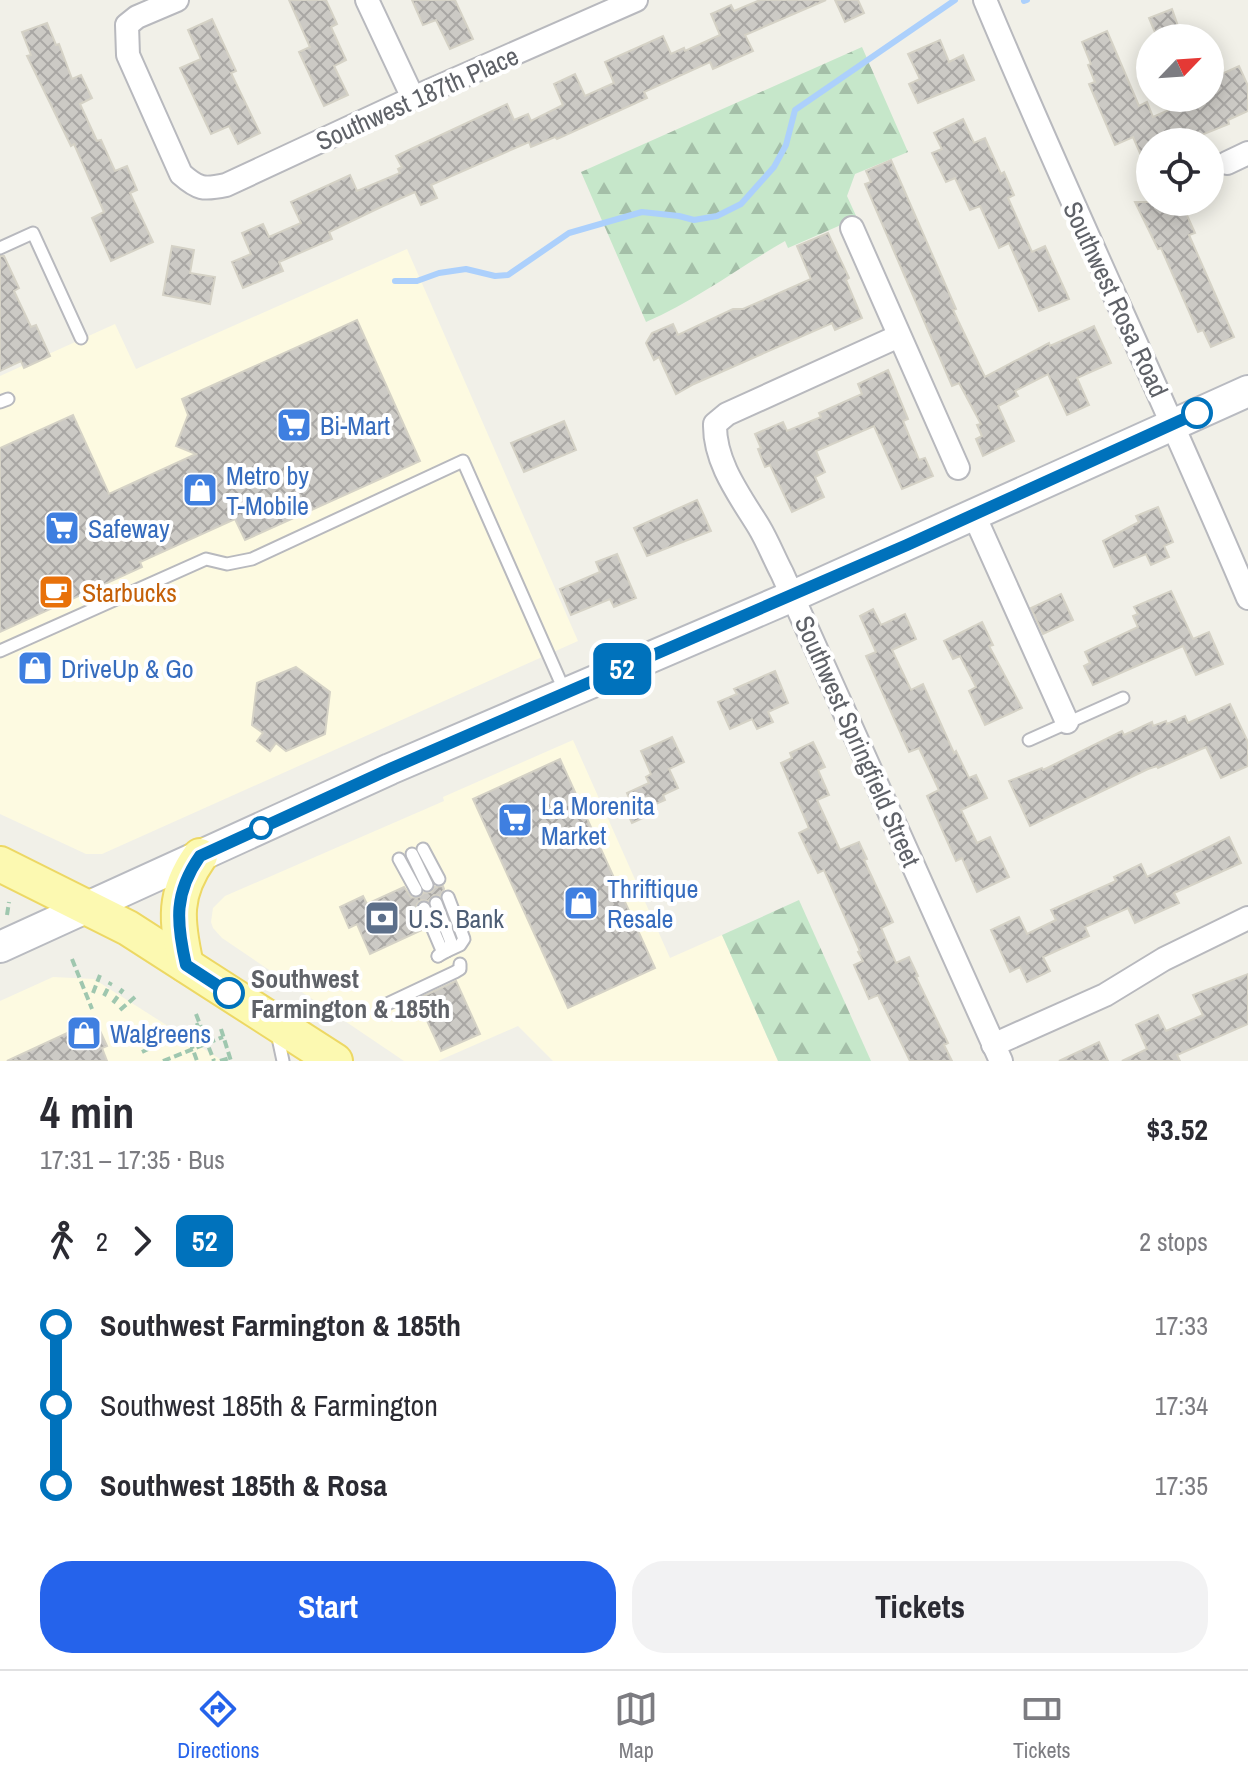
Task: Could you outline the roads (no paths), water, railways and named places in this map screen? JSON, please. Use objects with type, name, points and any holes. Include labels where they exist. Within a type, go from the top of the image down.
[{"type":"main road","points":[[0,947],[390,769],[793,596],[1248,391]]},
{"type":"main road","points":[[186,965],[179,927],[180,897],[183,883],[200,856]]},
{"type":"main road","points":[[0,864],[88,906],[335,1061]]},
{"type":"street","name":"Southwest 187th Place","points":[[177,0],[137,17],[127,25],[125,39],[128,55],[181,174],[196,187],[211,189],[226,185],[631,1]]},
{"type":"street","points":[[367,0],[413,98]]},
{"type":"street","name":"Southwest Rosa Road","points":[[985,0],[1079,220],[1173,424],[1248,598]]},
{"type":"street","points":[[1227,163],[1248,153]]},
{"type":"street","points":[[852,228],[958,468]]},
{"type":"street","name":"Southwest Springfield Street","points":[[899,336],[727,414],[715,424],[714,440],[740,500],[759,526],[793,596],[997,1053]]},
{"type":"street","points":[[974,515],[1067,722]]},
{"type":"street","points":[[997,1053],[1105,995],[1164,959],[1248,918]]},
{"type":"lane","points":[[0,248],[33,233],[81,338]]},
{"type":"lane","points":[[0,651],[206,559],[227,564],[252,559],[463,461],[565,693]]},
{"type":"lane","points":[[1029,740],[1123,698]]},
{"type":"lane","points":[[399,859],[422,888],[417,851],[439,879]]},
{"type":"lane","points":[[424,908],[441,948],[438,956],[460,945],[464,939],[448,897]]},
{"type":"lane","points":[[436,903],[451,942],[447,951]]},
{"type":"lane","points":[[385,1005],[455,972],[460,969],[460,964]]},
{"type":"lane","points":[[272,1021],[283,1061]]},
{"type":"waterway","points":[[395,281],[417,281],[439,273],[466,269],[495,276],[508,275],[569,233],[642,212],[694,220],[717,216],[741,204],[774,167],[786,145],[795,110],[955,0]]},
{"type":"place","name":"Bi-Mart","points":[[294,425]]},
{"type":"place","name":"Metro by T-Mobile","points":[[200,490]]},
{"type":"place","name":"Safeway","points":[[62,528]]},
{"type":"place","name":"Starbucks","points":[[56,592]]},
{"type":"place","name":"DriveUp & Go","points":[[35,668]]},
{"type":"place","name":"La Morenita Market","points":[[515,820]]},
{"type":"place","name":"Thriftique Resale","points":[[581,903]]},
{"type":"place","name":"U.S. Bank","points":[[382,918]]},
{"type":"place","name":"Southwest Farmington & 185th","points":[[229,993]]},
{"type":"place","name":"Walgreens","points":[[84,1033]]}]
